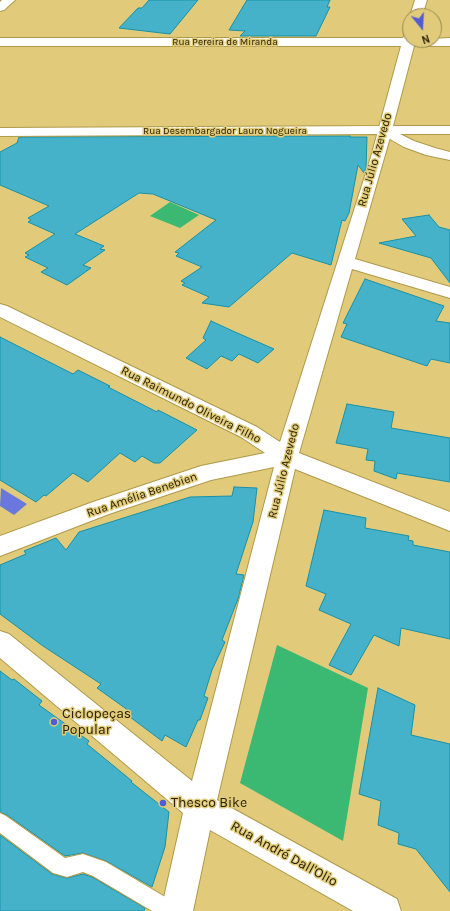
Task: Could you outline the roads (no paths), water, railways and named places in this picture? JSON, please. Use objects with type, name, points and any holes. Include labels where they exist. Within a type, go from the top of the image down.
[{"type":"street","points":[[0,8],[9,0]]},
{"type":"street","name":"Rua Pereira de Miranda","points":[[0,42],[402,39]]},
{"type":"street","name":"Rua Júlio Azevedo","points":[[176,911],[200,806],[294,428],[378,157],[407,48]]},
{"type":"street","points":[[384,130],[409,144],[431,152],[450,156]]},
{"type":"street","name":"Rua Desembargador Lauro Nogueira","points":[[0,132],[450,130]]},
{"type":"street","points":[[345,261],[450,293]]},
{"type":"street","name":"Rua Raimundo Oliveira Filho","points":[[0,310],[249,432],[287,457],[450,522]]},
{"type":"street","name":"Rua Amélia Benebien","points":[[0,546],[101,508],[209,472],[287,457]]},
{"type":"street","name":"Rua André Dall'Olio","points":[[0,642],[200,806],[385,911]]},
{"type":"lane","points":[[0,822],[60,866],[68,868],[83,863],[100,870],[170,911]]},
{"type":"water","points":[[1,488],[27,504],[14,515],[0,506]]},
{"type":"place","name":"Ciclopeças Popular","points":[[54,722]]},
{"type":"place","name":"Thesco Bike","points":[[163,803]]}]
